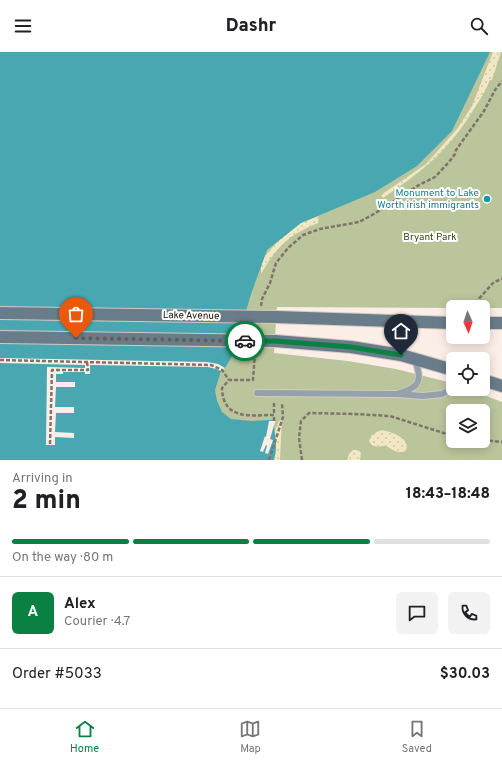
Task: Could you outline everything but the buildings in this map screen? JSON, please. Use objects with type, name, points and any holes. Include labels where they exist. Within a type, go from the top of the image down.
[{"type":"main road","name":"Lake Avenue","points":[[0,313],[276,317],[446,323]]},
{"type":"main road","points":[[490,323],[502,323]]},
{"type":"main road","points":[[0,337],[275,341],[351,347],[401,355],[446,368]]},
{"type":"main road","points":[[490,382],[502,386]]},
{"type":"lane","points":[[397,394],[409,390],[417,383],[419,371],[415,359]]},
{"type":"lane","points":[[257,393],[397,394],[434,396],[446,392]]},
{"type":"path","points":[[260,313],[262,299],[270,283],[276,263],[288,248],[303,235],[311,232],[329,227],[359,222],[419,185],[435,177],[454,156],[456,150],[484,111],[495,90],[502,81]]},
{"type":"path","points":[[478,300],[494,282],[502,280]]},
{"type":"path","points":[[255,348],[253,380],[229,380],[222,388],[222,395],[227,406],[235,414],[274,415]]},
{"type":"path","points":[[0,360],[211,364],[222,370],[229,380]]},
{"type":"path","points":[[50,444],[52,370],[88,370],[87,362]]},
{"type":"path","points":[[274,401],[274,421]]},
{"type":"path","points":[[269,460],[283,417],[282,402]]},
{"type":"path","points":[[302,460],[299,438],[301,421],[309,413],[390,416],[446,434]]},
{"type":"path","points":[[490,441],[502,442]]},
{"type":"green space","name":"Bryant Park","points":[[487,52],[502,52],[502,308],[490,308],[490,300],[446,300],[446,308],[277,307],[274,353],[348,361],[396,369],[446,382],[446,396],[486,396],[502,402],[502,460],[274,460],[0,353],[229,355],[237,353],[257,257]]},
{"type":"sand","points":[[493,52],[501,52],[492,80],[490,80],[485,91],[464,124],[434,159],[410,179],[383,198],[381,195],[426,164],[457,129],[472,106]]},
{"type":"sand","points":[[319,216],[318,223],[299,232],[278,249],[261,274],[261,266],[265,256],[278,241],[301,223]]},
{"type":"sand","points":[[282,420],[280,460],[271,460],[274,433],[279,421]]},
{"type":"sand","points":[[382,430],[400,436],[406,443],[406,451],[397,452],[386,446],[372,445],[369,441],[372,435]]},
{"type":"sand","points":[[353,450],[358,450],[361,453],[360,460],[347,460],[349,454]]},
{"type":"water","points":[[0,52],[490,52],[452,131],[417,166],[375,192],[301,223],[267,250],[251,294],[234,353],[225,368],[221,371],[215,390],[217,401],[222,412],[231,419],[251,421],[273,420],[276,445],[274,460],[0,460]]},
{"type":"pier","points":[[0,358],[207,362],[218,364],[225,368],[221,371],[208,367],[90,365],[90,374],[85,374],[85,372],[63,372],[63,374],[56,374],[56,382],[75,382],[75,387],[56,387],[55,407],[74,407],[74,413],[56,413],[55,432],[74,433],[74,438],[55,437],[55,445],[46,445],[47,367],[85,368],[85,365],[0,363]]},
{"type":"pier","points":[[269,421],[275,422],[270,439],[273,440],[268,454],[265,453],[266,445],[263,452],[260,451],[265,436],[266,437]]},
{"type":"way so far","points":[[76,338],[245,341]]},
{"type":"place","name":"Monument to Lake Worth irish immigrants","points":[[487,199]]},
{"type":"route","points":[[245,341],[275,341],[351,347],[401,355]]}]
